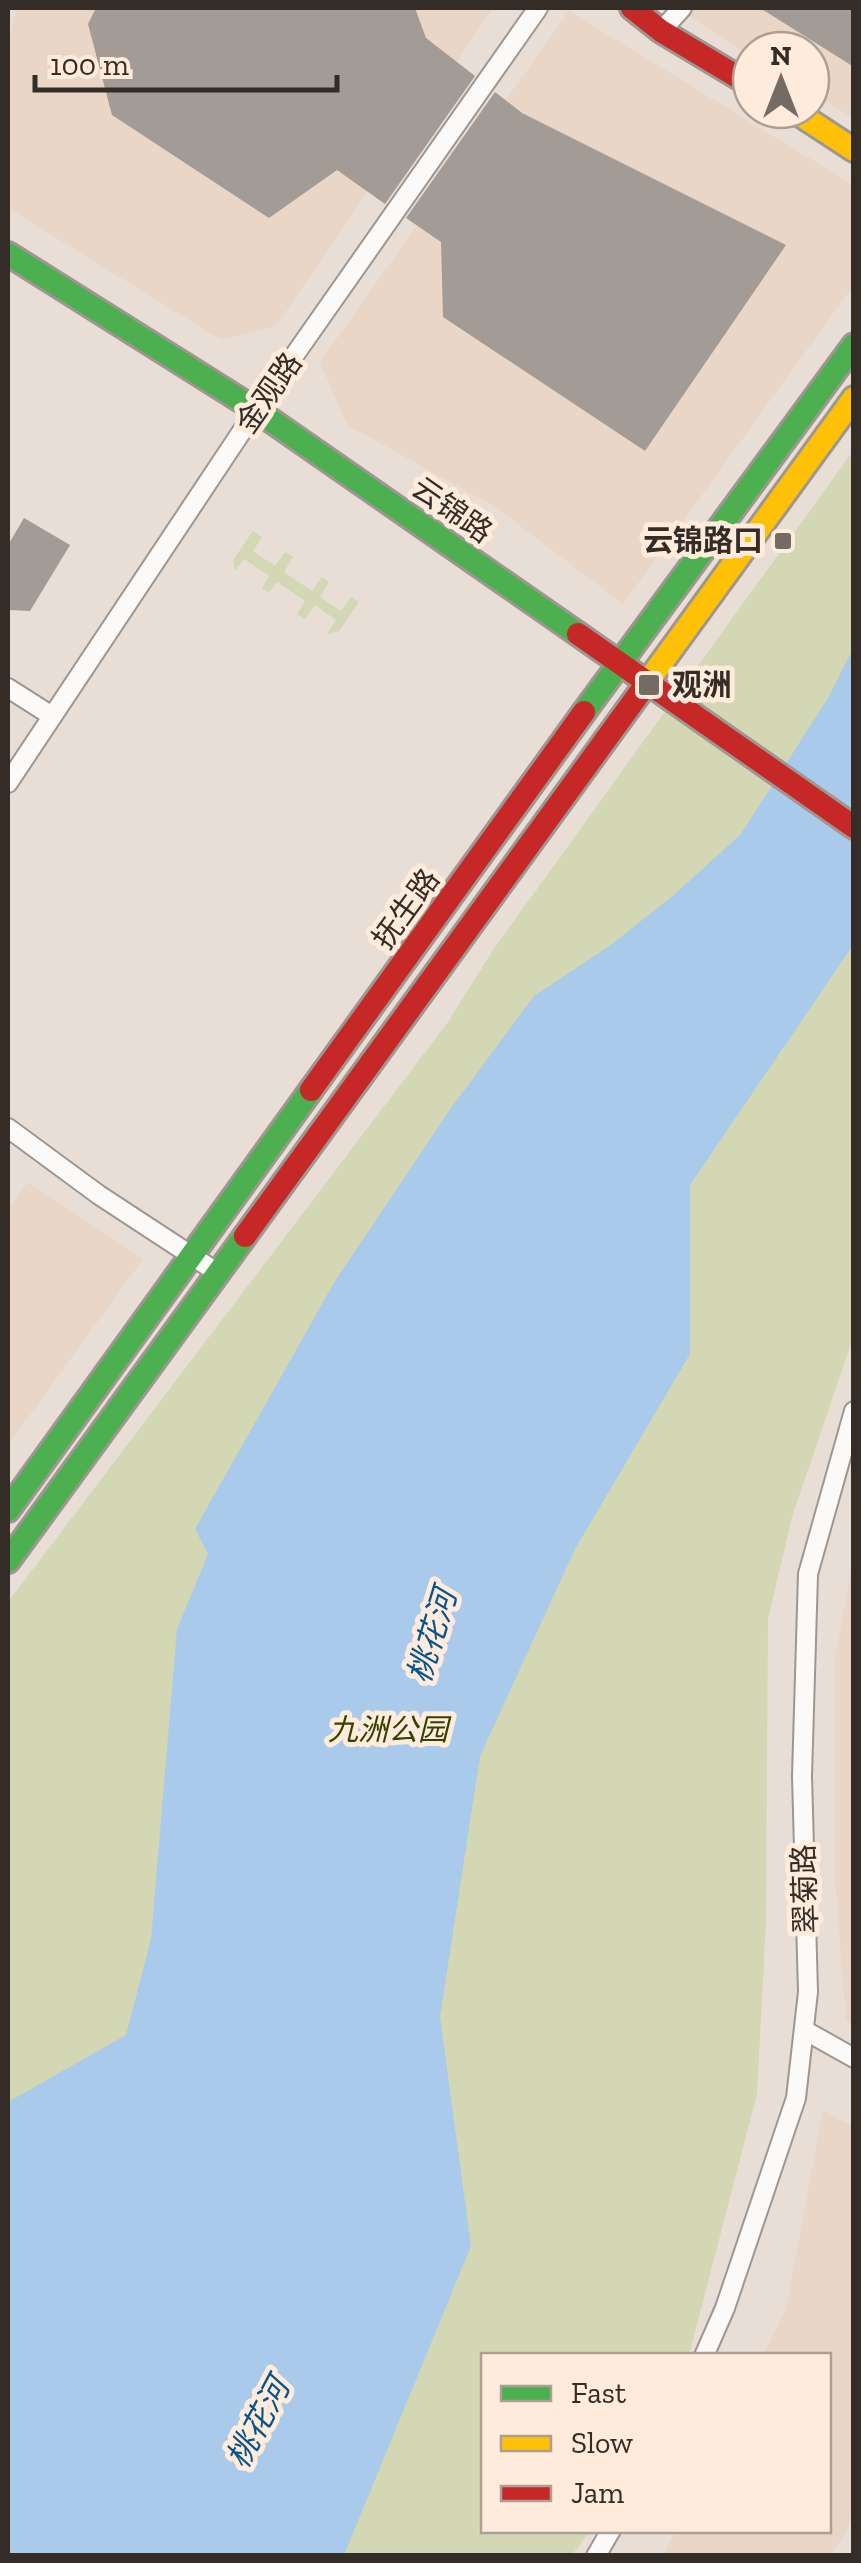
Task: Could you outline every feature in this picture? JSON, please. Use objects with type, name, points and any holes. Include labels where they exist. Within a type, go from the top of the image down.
[{"type":"main road","points":[[632,8],[661,31],[731,73]]},
{"type":"main road","points":[[824,130],[854,150]]},
{"type":"main road","name":"云锦路","points":[[8,254],[256,410],[854,827]]},
{"type":"main road","name":"抚生路","points":[[8,1510],[619,663],[854,345]]},
{"type":"main road","name":"抚生路","points":[[8,1560],[854,398]]},
{"type":"street","name":"金观路","points":[[8,783],[256,410],[538,8]]},
{"type":"street","points":[[661,31],[682,8]]},
{"type":"street","points":[[8,688],[52,716]]},
{"type":"street","points":[[8,1128],[218,1273]]},
{"type":"street","name":"翠菊路","points":[[705,2353],[725,2308],[796,2098],[808,1992],[802,1776],[808,1574],[854,1411]]},
{"type":"street","points":[[804,2030],[854,2058]]},
{"type":"street","points":[[596,2556],[610,2533]]},
{"type":"shaded area","points":[[18,8],[493,8],[276,326],[221,340],[8,208],[8,43]]},
{"type":"shaded area","points":[[675,8],[853,8],[853,118],[831,104],[831,30],[731,30],[731,43]]},
{"type":"shaded area","points":[[569,11],[731,110],[731,130],[763,130],[853,185],[853,286],[623,604],[495,507],[347,425],[320,362]]},
{"type":"shaded area","points":[[28,1182],[143,1259],[8,1445],[8,1211]]},
{"type":"shaded area","points":[[853,1559],[853,2024],[846,2021],[835,1879],[835,1659]]},
{"type":"shaded area","points":[[823,2110],[853,2127],[854,2506],[846,2533],[830,2555],[663,2555],[675,2533],[831,2533],[831,2353],[764,2353],[786,2309]]},
{"type":"green space","name":"九洲公园","points":[[853,451],[853,1338],[792,1517],[768,1619],[766,1921],[757,2094],[690,2353],[481,2353],[481,2533],[588,2533],[572,2555],[8,2555],[8,1602],[448,1022],[493,950]]},
{"type":"green space","points":[[253,531],[262,537],[253,551],[275,566],[285,552],[293,557],[284,572],[312,591],[322,577],[329,582],[320,597],[341,611],[351,597],[359,602],[339,631],[327,634],[336,620],[315,605],[305,619],[297,614],[305,601],[277,582],[269,593],[262,588],[269,576],[244,559],[235,571],[233,560]]},
{"type":"water","name":"桃花河","points":[[853,649],[853,945],[690,1185],[690,1354],[575,1549],[480,1756],[440,2017],[471,2246],[344,2555],[8,2555],[8,2102],[126,2035],[151,1939],[177,1629],[208,1554],[195,1529],[335,1281],[451,1108],[534,996],[612,944],[741,834],[828,698]]},
{"type":"building","points":[[96,8],[415,8],[426,38],[475,76],[385,204],[337,170],[269,218],[112,115],[88,24]]},
{"type":"building","points":[[760,8],[854,8],[854,67],[831,53],[831,30],[795,30]]},
{"type":"building","points":[[495,92],[522,113],[786,245],[645,451],[443,317],[441,242],[406,218]]},
{"type":"building","points":[[24,518],[70,545],[30,611],[8,610],[8,545]]},
{"type":"traffic: fast","points":[[8,254],[256,410],[578,634]]},
{"type":"traffic: fast","points":[[584,712],[854,345]]},
{"type":"traffic: fast","points":[[8,1510],[311,1090]]},
{"type":"traffic: fast","points":[[8,1561],[245,1236]]},
{"type":"traffic: slow","points":[[824,130],[854,150]]},
{"type":"traffic: slow","points":[[641,691],[854,398]]},
{"type":"traffic: jam","points":[[632,8],[661,31],[731,73]]},
{"type":"traffic: jam","points":[[578,634],[854,827]]},
{"type":"traffic: jam","points":[[245,1236],[641,691]]},
{"type":"traffic: jam","points":[[311,1090],[584,712]]},
{"type":"place","name":"云锦路口","points":[[783,541]]},
{"type":"place","name":"观洲","points":[[649,685]]}]
